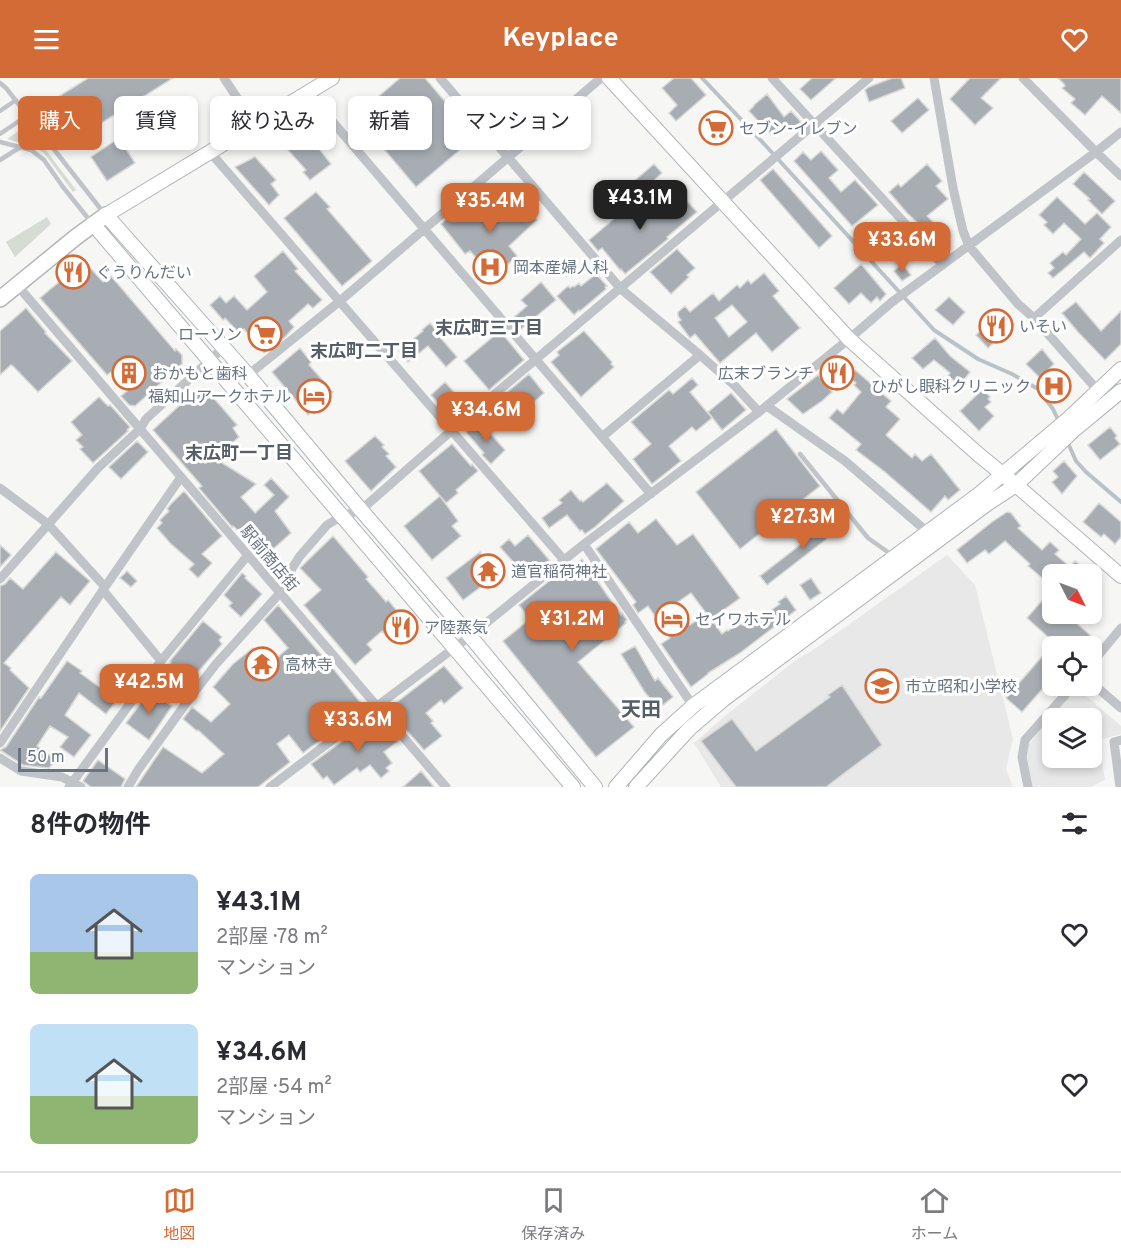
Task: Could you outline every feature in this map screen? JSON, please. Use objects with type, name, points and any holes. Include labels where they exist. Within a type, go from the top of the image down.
[{"type":"main road","points":[[0,299],[99,220]]},
{"type":"street","points":[[224,78],[236,96]]},
{"type":"street","points":[[303,96],[332,78]]},
{"type":"street","points":[[440,78],[621,289],[763,409],[844,461],[931,539]]},
{"type":"street","points":[[248,375],[340,301],[601,78]]},
{"type":"street","points":[[609,78],[849,339],[979,455],[1118,569]]},
{"type":"street","points":[[772,78],[943,265]]},
{"type":"street","points":[[129,787],[138,770],[192,695],[216,664],[280,593],[282,584],[300,556],[327,525],[342,516],[361,510],[868,78]]},
{"type":"street","points":[[934,78],[953,188],[969,246],[1109,402]]},
{"type":"street","points":[[1030,80],[1121,176]]},
{"type":"street","points":[[308,93],[651,494]]},
{"type":"street","points":[[270,787],[470,636],[584,544],[763,409],[892,302],[1121,132]]},
{"type":"street","points":[[99,220],[213,150]]},
{"type":"street","points":[[210,152],[564,560]]},
{"type":"street","points":[[99,220],[248,375],[595,787]]},
{"type":"street","points":[[99,220],[209,360],[455,647],[569,786]]},
{"type":"street","points":[[1034,318],[1121,240]]},
{"type":"street","name":"駅前商店街","points":[[16,285],[446,787]]},
{"type":"street","points":[[0,579],[98,468],[140,429],[146,419],[224,348]]},
{"type":"street","points":[[602,437],[700,355]]},
{"type":"street","points":[[616,787],[661,735],[693,706],[894,557],[931,539],[1016,485],[1053,450],[1098,390],[1121,369]]},
{"type":"street","points":[[636,787],[689,729],[724,699],[931,539],[1042,440],[1109,402],[1121,391]]},
{"type":"street","points":[[0,743],[181,477]]},
{"type":"street","points":[[0,488],[48,524],[104,589],[161,661]]},
{"type":"street","points":[[584,544],[693,706]]},
{"type":"street","points":[[0,758],[21,771],[62,777],[74,785],[161,661],[248,555]]},
{"type":"street","points":[[1102,651],[1121,628]]},
{"type":"street","points":[[1102,691],[1121,708]]},
{"type":"street","points":[[1028,787],[1022,757],[1025,740],[1064,696]]},
{"type":"street","points":[[1120,787],[1114,742],[1121,740]]},
{"type":"lane","points":[[0,83],[18,103]]},
{"type":"lane","points":[[0,111],[16,100]]},
{"type":"lane","points":[[0,134],[18,122]]},
{"type":"lane","points":[[0,142],[18,147]]},
{"type":"lane","points":[[0,160],[18,149]]},
{"type":"lane","points":[[31,150],[44,160],[63,187],[99,220]]},
{"type":"lane","points":[[51,150],[99,220]]},
{"type":"lane","points":[[800,454],[868,538],[894,557]]},
{"type":"shaded area","points":[[18,131],[18,142],[7,139]]},
{"type":"shaded area","points":[[39,150],[46,150],[76,190],[73,192],[44,153]]},
{"type":"shaded area","points":[[47,217],[51,224],[15,257],[6,242]]},
{"type":"shaded area","name":"市立昭和小学校","points":[[947,555],[975,585],[1013,739],[1006,769],[1013,787],[721,787],[694,743],[800,657]]},
{"type":"shaded area","points":[[1066,696],[1086,696],[1100,708],[1057,708]]},
{"type":"shaded area","points":[[1102,710],[1121,726],[1121,734],[1102,739]]},
{"type":"shaded area","points":[[1042,727],[1042,768],[1102,768],[1102,760],[1105,780],[1090,787],[1028,787],[1022,760],[1027,747]]},
{"type":"building","points":[[88,78],[173,78],[144,96],[114,96],[114,115],[102,123],[102,96],[60,96]]},
{"type":"building","points":[[400,78],[425,78],[444,100],[444,150],[460,150],[416,187],[385,150],[432,150],[432,96],[379,96]]},
{"type":"building","points":[[674,78],[691,78],[706,95],[676,121],[669,113],[677,105],[662,88]]},
{"type":"building","points":[[812,78],[836,78],[811,100],[800,89]]},
{"type":"building","points":[[892,78],[901,78],[905,88],[869,102],[865,90]]},
{"type":"building","points":[[970,78],[1001,78],[981,98],[993,108],[975,125],[950,99]]},
{"type":"building","points":[[1058,78],[1121,78],[1121,113],[1102,96],[1085,115],[1071,103],[1075,99],[1062,88],[1065,86]]},
{"type":"building","points":[[767,94],[784,117],[791,111],[801,122],[791,131],[786,125],[774,137],[749,111]]},
{"type":"building","points":[[918,98],[929,110],[902,133],[891,121]]},
{"type":"building","points":[[114,141],[114,150],[127,150],[135,163],[107,181],[91,157]]},
{"type":"building","points":[[288,150],[320,150],[331,164],[310,180],[303,172],[306,170]]},
{"type":"building","points":[[821,151],[838,170],[829,178],[841,192],[855,180],[878,205],[852,226],[794,161],[803,152],[811,160]]},
{"type":"building","points":[[255,157],[276,180],[271,184],[279,195],[269,205],[235,167]]},
{"type":"building","points":[[654,164],[662,173],[640,193],[632,183]]},
{"type":"building","points":[[927,164],[942,181],[936,186],[948,199],[927,216],[939,228],[931,235],[889,192],[898,184],[901,187]]},
{"type":"building","points":[[773,169],[832,236],[819,248],[760,180]]},
{"type":"building","points":[[1084,172],[1115,201],[1102,214],[1073,184]]},
{"type":"building","points":[[647,191],[666,213],[684,198],[697,212],[625,274],[602,248],[598,251],[589,240]]},
{"type":"building","points":[[316,192],[330,207],[327,209],[372,261],[342,286],[284,218]]},
{"type":"building","points":[[517,197],[537,220],[509,246],[517,256],[494,277],[470,251],[465,254],[441,224],[456,210],[462,217],[475,205],[490,222]]},
{"type":"building","points":[[1057,197],[1085,224],[1097,213],[1111,227],[1100,239],[1104,243],[1090,258],[1084,252],[1053,278],[1048,273],[1054,268],[1050,263],[1063,252],[1066,255],[1081,239],[1064,223],[1053,234],[1044,225],[1047,222],[1039,215]]},
{"type":"building","points":[[677,249],[695,268],[671,294],[650,272]]},
{"type":"building","points":[[283,251],[298,269],[295,271],[322,300],[313,308],[308,304],[289,321],[294,327],[264,353],[244,329],[239,333],[210,305],[220,296],[226,303],[234,296],[247,310],[267,292],[254,276]]},
{"type":"building","points":[[84,261],[103,282],[111,276],[175,351],[176,349],[182,355],[182,364],[135,406],[129,405],[121,396],[127,391],[111,372],[107,375],[40,298]]},
{"type":"building","points":[[861,264],[886,294],[880,301],[877,297],[871,303],[861,293],[849,304],[834,288]]},
{"type":"building","points":[[902,264],[911,275],[902,281],[894,271]]},
{"type":"building","points":[[764,273],[779,291],[773,296],[800,328],[772,352],[756,333],[720,363],[695,334],[690,338],[678,322],[681,320],[678,312],[685,306],[690,312],[713,293],[719,301],[737,285],[740,288],[748,280],[751,284]],"holes":[[[732,305],[747,322],[729,337],[715,318]]]},
{"type":"building","points":[[596,274],[607,286],[606,289],[574,315],[557,296],[568,286],[574,287],[579,283],[581,286]]},
{"type":"building","points":[[541,282],[556,300],[521,329],[513,318],[527,306],[521,300]]},
{"type":"building","points":[[949,297],[965,312],[953,325],[935,310]]},
{"type":"building","points":[[1076,302],[1101,331],[1121,311],[1121,344],[1105,360],[1062,313]]},
{"type":"building","points":[[26,308],[45,333],[72,361],[38,392],[11,365],[0,375],[0,331]]},
{"type":"building","points":[[1002,311],[1014,324],[988,348],[976,335]]},
{"type":"building","points":[[430,323],[457,357],[446,367],[428,346],[408,362],[399,351]]},
{"type":"building","points":[[500,331],[524,360],[489,390],[464,361]]},
{"type":"building","points":[[584,331],[614,367],[581,397],[551,362],[559,355],[557,352]]},
{"type":"building","points":[[935,338],[950,356],[970,372],[960,385],[948,376],[950,373],[934,360],[923,369],[912,358]]},
{"type":"building","points":[[300,348],[311,362],[309,365],[333,392],[308,415],[272,372]]},
{"type":"building","points":[[1042,349],[1054,364],[1040,378],[1026,364]]},
{"type":"building","points":[[855,370],[891,401],[886,407],[900,419],[886,435],[912,458],[915,454],[922,461],[931,454],[960,490],[948,500],[945,496],[931,512],[856,450],[861,444],[829,418],[837,409],[843,414],[861,392],[849,377]]},
{"type":"building","points":[[529,374],[544,393],[506,427],[495,414],[505,405],[499,399]]},
{"type":"building","points":[[818,375],[832,392],[803,414],[787,399]]},
{"type":"building","points":[[692,378],[698,385],[690,392],[712,418],[696,431],[692,427],[669,446],[681,461],[652,484],[633,459],[651,444],[631,422],[669,390],[673,394]]},
{"type":"building","points":[[445,382],[467,407],[453,419],[431,395]]},
{"type":"building","points":[[205,388],[237,425],[233,428],[239,437],[214,458],[256,484],[241,497],[255,513],[274,495],[264,485],[271,478],[289,497],[275,511],[291,533],[263,558],[242,534],[232,527],[199,488],[202,486],[153,430],[196,390]]},
{"type":"building","points":[[983,389],[991,402],[985,407],[994,416],[979,431],[960,411]]},
{"type":"building","points":[[731,393],[746,410],[722,430],[708,412]]},
{"type":"building","points":[[99,397],[108,406],[110,405],[130,427],[93,463],[80,449],[83,447],[76,440],[82,435],[71,422]]},
{"type":"building","points":[[482,424],[505,450],[491,464],[466,432],[474,425],[477,427]]},
{"type":"building","points":[[1110,427],[1120,444],[1100,460],[1088,445]]},
{"type":"building","points":[[776,429],[820,486],[740,549],[696,492]]},
{"type":"building","points":[[375,436],[384,445],[382,447],[389,454],[386,456],[396,467],[371,491],[345,461]]},
{"type":"building","points":[[137,441],[148,452],[121,479],[109,467]]},
{"type":"building","points":[[452,444],[478,471],[456,490],[458,493],[446,503],[419,471]]},
{"type":"building","points":[[1064,461],[1077,476],[1062,494],[1052,482],[1058,477],[1053,471]]},
{"type":"building","points":[[607,483],[624,501],[585,534],[567,515],[549,528],[542,518],[562,503],[559,500],[571,490],[583,502]]},
{"type":"building","points":[[184,491],[222,536],[202,554],[212,563],[198,578],[189,569],[194,564],[157,528],[162,523],[160,520],[169,511],[167,509]]},
{"type":"building","points":[[440,496],[458,521],[452,526],[461,536],[432,560],[404,526]]},
{"type":"building","points":[[1099,503],[1121,522],[1121,537],[1115,544],[1104,534],[1101,537],[1083,522]]},
{"type":"building","points":[[1007,512],[1011,513],[1021,526],[1018,528],[1042,550],[1050,542],[1059,550],[1055,554],[1067,564],[1042,564],[1042,578],[1005,541],[989,554],[985,550],[967,563],[957,550]]},
{"type":"building","points":[[840,514],[847,523],[767,585],[760,576]]},
{"type":"building","points":[[656,519],[677,545],[693,534],[740,598],[711,619],[722,634],[739,623],[742,625],[747,621],[750,625],[780,604],[778,602],[786,596],[796,610],[691,687],[661,644],[670,638],[648,606],[638,613],[633,605],[636,602],[596,549],[629,522],[638,533]],"holes":[[[691,593],[706,613],[690,625],[675,604]]]},
{"type":"building","points":[[528,535],[550,561],[529,580],[500,547],[509,539],[515,546]]},
{"type":"building","points":[[333,536],[368,577],[366,579],[386,602],[388,600],[412,629],[398,641],[393,635],[389,639],[382,631],[367,644],[372,650],[355,665],[304,605],[321,590],[300,568]]},
{"type":"building","points":[[0,545],[11,555],[0,567]]},
{"type":"building","points":[[56,552],[90,581],[70,605],[61,597],[4,663],[29,688],[0,731],[0,586],[10,578],[23,589]]},
{"type":"building","points":[[480,552],[492,569],[481,577],[486,583],[463,600],[446,578]]},
{"type":"building","points":[[582,559],[621,615],[622,613],[627,620],[578,662],[634,727],[596,757],[503,641],[530,619],[519,605]]},
{"type":"building","points":[[127,571],[137,581],[131,587],[120,578]]},
{"type":"building","points":[[242,573],[262,594],[241,617],[229,606],[232,603],[224,595]]},
{"type":"building","points":[[811,578],[821,593],[810,600],[800,585]]},
{"type":"building","points":[[1042,601],[1042,624],[1077,624],[1090,635],[1047,636],[1027,618]]},
{"type":"building","points":[[278,605],[364,707],[303,753],[289,735],[277,744],[290,762],[258,787],[136,787],[163,747],[202,773],[224,754],[183,719],[192,707],[211,722],[230,704],[213,687],[233,664],[253,648],[268,666],[288,648],[264,620]]},
{"type":"building","points":[[203,621],[222,637],[219,640],[222,644],[192,679],[188,675],[179,687],[162,674]]},
{"type":"building","points":[[635,646],[655,681],[658,678],[673,697],[658,709],[621,654]]},
{"type":"building","points":[[1042,657],[1042,689],[1022,712],[1006,698]]},
{"type":"building","points":[[67,661],[117,700],[106,714],[79,693],[65,715],[91,735],[74,757],[60,747],[68,737],[50,726],[37,746],[56,760],[49,768],[23,765],[0,750],[6,747],[39,697],[41,698]]},
{"type":"building","points":[[444,666],[463,688],[444,704],[441,700],[426,713],[442,736],[424,750],[388,709]]},
{"type":"building","points":[[842,685],[882,745],[826,787],[736,787],[701,741],[732,719],[756,751],[830,697],[828,695]]},
{"type":"building","points":[[150,691],[172,706],[149,740],[126,723]]},
{"type":"building","points":[[376,717],[398,741],[384,752],[392,763],[386,768],[389,771],[381,778],[370,765],[360,772],[357,768],[334,785],[327,776],[323,779],[311,764]]},
{"type":"building","points":[[98,760],[125,779],[121,787],[91,787],[83,781]]},
{"type":"building","points":[[421,771],[434,787],[403,787]]},
{"type":"waterway","points":[[702,78],[934,330],[978,359],[1038,389],[1053,409],[1060,424]]},
{"type":"waterway","points":[[1067,441],[1076,461],[1121,502]]},
{"type":"place","name":"セブン-イレブン","points":[[716,128]]},
{"type":"place","name":"岡本産婦人科","points":[[490,267]]},
{"type":"place","name":"ぐうりんだい","points":[[73,272]]},
{"type":"place","name":"いそい","points":[[996,326]]},
{"type":"place","name":"ローソン","points":[[265,334]]},
{"type":"place","name":"おかもと歯科","points":[[129,373]]},
{"type":"place","name":"広末ブランチ","points":[[837,373]]},
{"type":"place","name":"ひがし眼科クリニック","points":[[1054,386]]},
{"type":"place","name":"福知山アークホテル","points":[[314,396]]},
{"type":"place","name":"道官稲荷神社","points":[[488,571]]},
{"type":"place","name":"セイワホテル","points":[[672,619]]},
{"type":"place","name":"ア陸蒸気","points":[[401,627]]},
{"type":"place","name":"高林寺","points":[[262,664]]},
{"type":"place","name":"市立昭和小学校","points":[[882,686]]},
{"type":"district","name":"末広町三丁目","points":[[489,328]]},
{"type":"district","name":"末広町二丁目","points":[[364,351]]},
{"type":"district","name":"末広町一丁目","points":[[239,453]]},
{"type":"district","name":"天田","points":[[641,709]]}]
